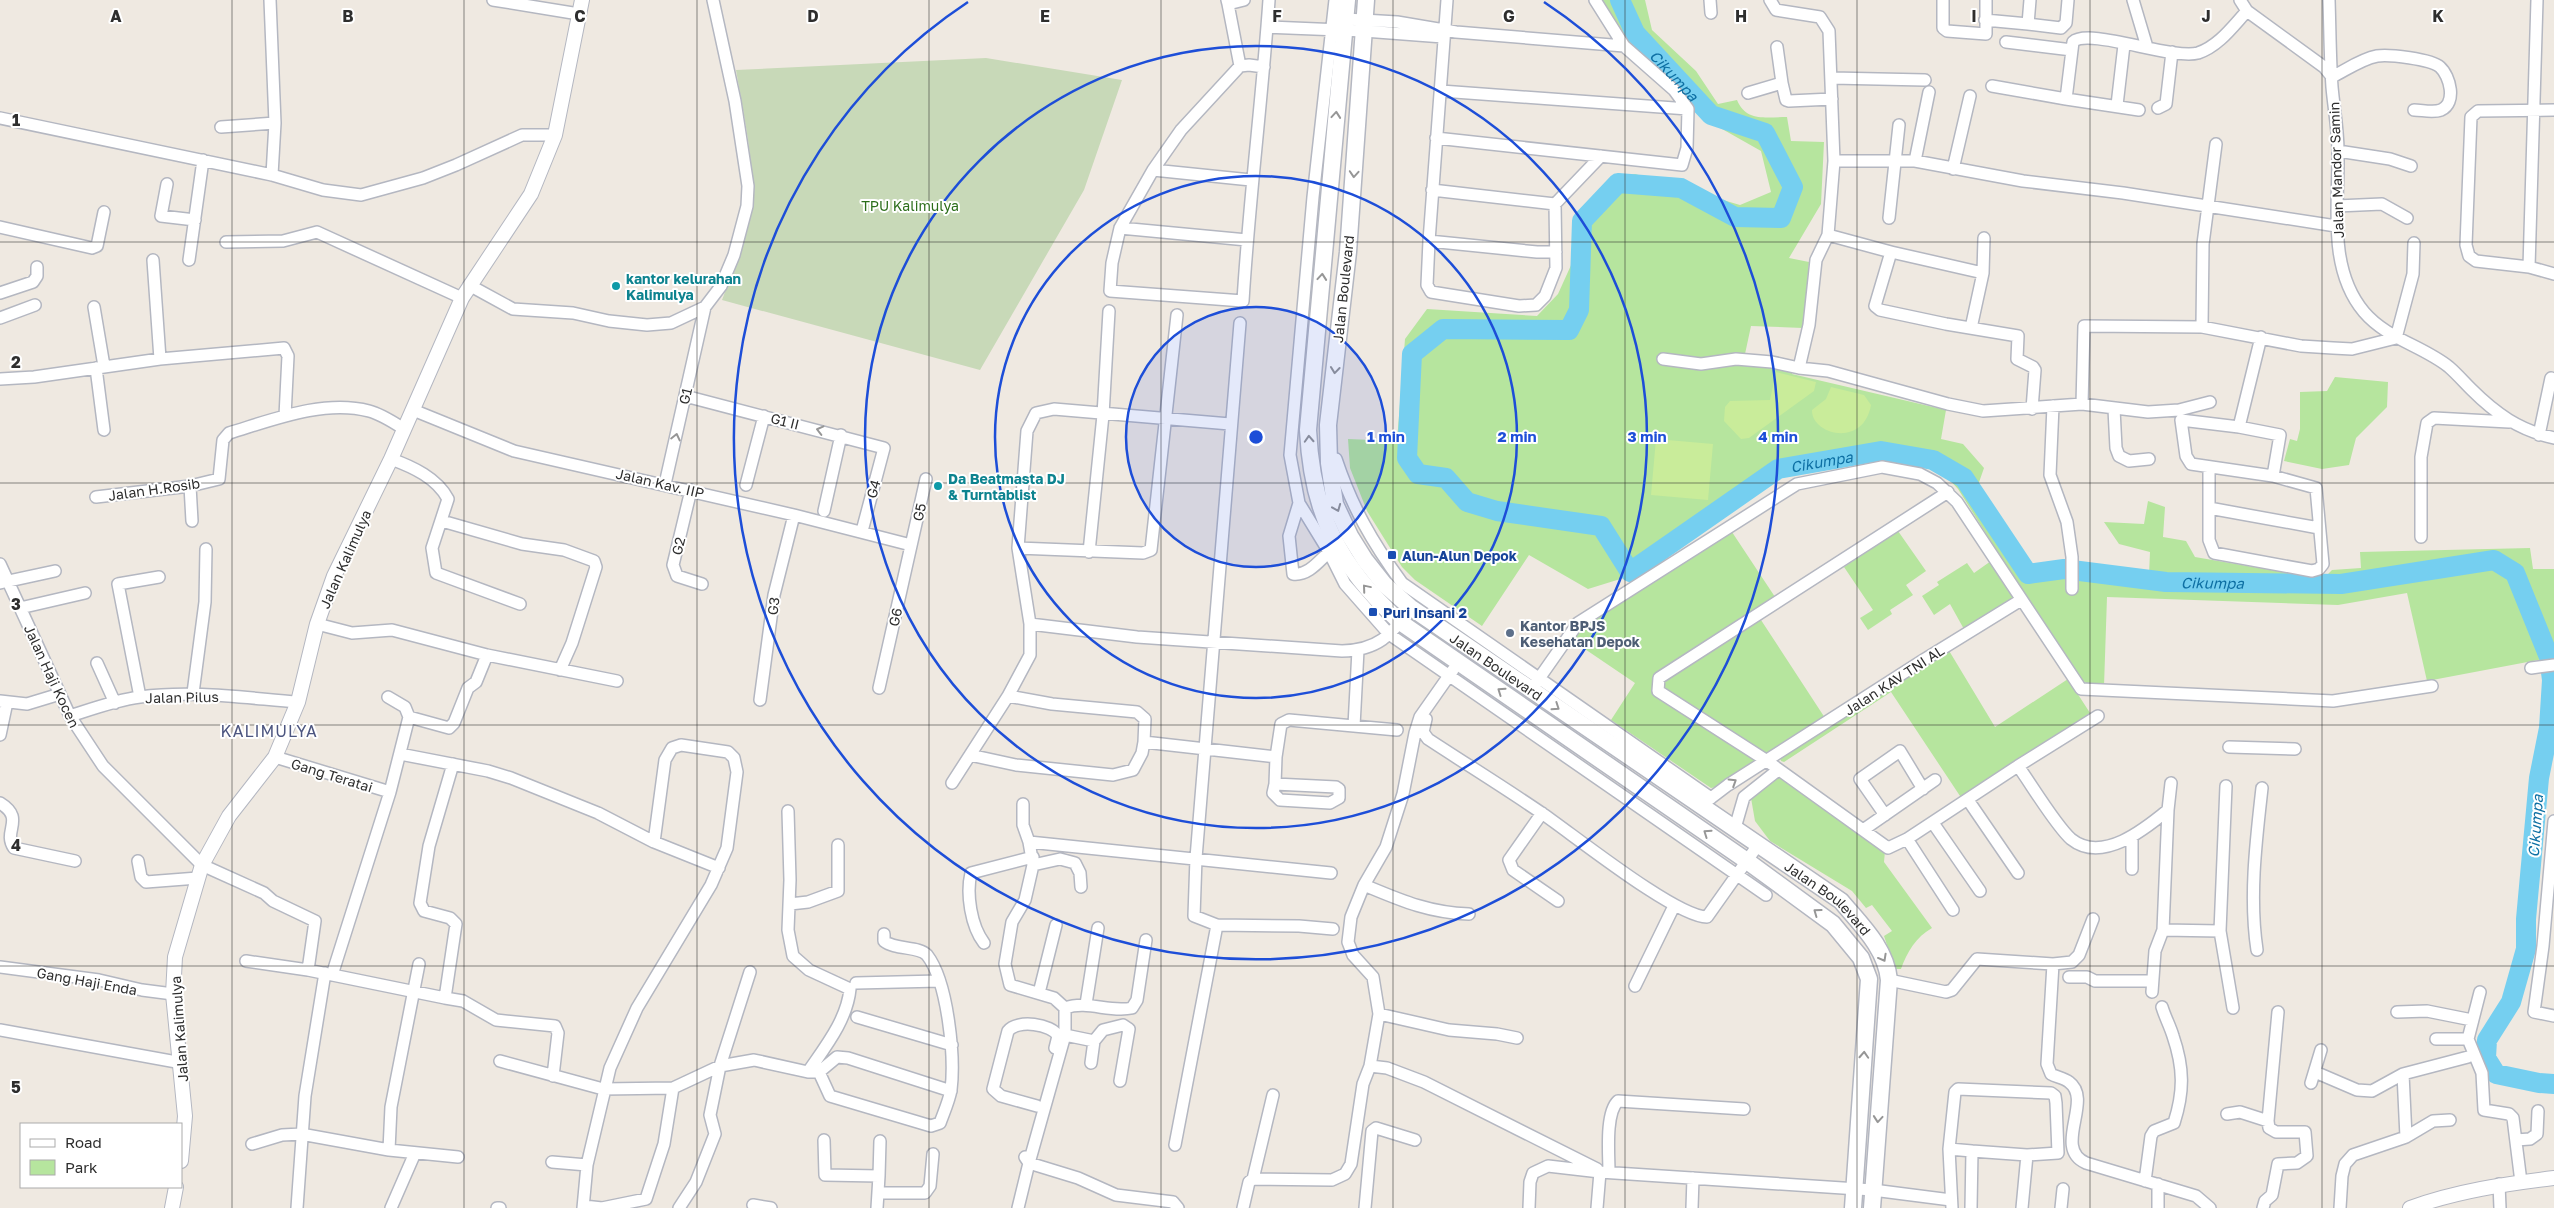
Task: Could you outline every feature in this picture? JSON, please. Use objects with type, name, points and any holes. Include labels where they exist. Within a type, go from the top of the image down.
[{"type":"main road","name":"Jalan Boulevard","points":[[1347,0],[1341,26],[1308,430],[1310,458],[1320,508],[1330,536],[1361,583],[1400,622],[1459,662],[1742,867],[1833,924],[1848,939],[1861,958],[1868,979],[1856,1189],[1853,1208]]},
{"type":"main road","name":"Jalan Boulevard","points":[[1366,0],[1348,252],[1328,425],[1329,463],[1335,504],[1350,536],[1365,560],[1384,584],[1410,607],[1534,684],[1706,802],[1735,828],[1758,845],[1841,901],[1874,941],[1888,966],[1890,980],[1872,1208]]},
{"type":"street","points":[[270,0],[275,123],[272,175]]},
{"type":"street","points":[[493,0],[579,14]]},
{"type":"street","name":"Jalan Kalimulya","points":[[182,1150],[185,1116],[182,1063],[173,994],[175,957],[200,872],[229,816],[275,757],[298,702],[317,624],[334,576],[391,459],[462,298],[531,194],[555,135],[582,0]]},
{"type":"street","points":[[469,285],[513,310],[573,312],[609,321],[647,325],[671,323],[705,307],[721,286],[734,255],[747,206],[748,186],[735,101],[713,0]]},
{"type":"street","points":[[1240,66],[1228,2],[1244,0]]},
{"type":"street","points":[[1264,67],[1240,66],[1181,130],[1153,170],[1120,228],[1112,263],[1110,291],[1242,301],[1251,180],[1264,67],[1269,0]]},
{"type":"street","points":[[1335,0],[1341,26],[1313,197],[1290,455],[1299,502],[1329,552],[1345,584],[1389,634],[1742,867],[1766,895]]},
{"type":"street","points":[[1447,0],[1443,33],[1441,91],[1429,242],[1427,285],[1431,292],[1519,306],[1536,305],[1545,296],[1556,268],[1555,204],[1601,156]]},
{"type":"street","points":[[1436,138],[1682,165],[1687,148],[1688,109],[1674,90],[1624,46],[1595,0]]},
{"type":"street","points":[[1710,0],[1711,13]]},
{"type":"street","points":[[1770,0],[1776,10],[1820,17],[1829,31],[1834,161],[1828,235],[1816,260],[1809,325],[1800,368]]},
{"type":"street","points":[[1943,0],[1943,28],[1947,31],[1986,34],[1986,0]]},
{"type":"street","points":[[2028,24],[2030,0]]},
{"type":"street","points":[[1985,20],[2064,28],[2068,0]]},
{"type":"street","points":[[2133,0],[2147,47]]},
{"type":"street","points":[[2240,0],[2248,10],[2324,67],[2332,76],[2361,61],[2380,55],[2418,59],[2439,66],[2449,80],[2450,98],[2448,104],[2436,112],[2414,110]]},
{"type":"street","name":"Jalan Mandor Samin","points":[[2329,0],[2332,76],[2338,151],[2336,226],[2347,282],[2357,303],[2375,324],[2396,338],[2413,345],[2450,367],[2490,406],[2510,422],[2539,435],[2554,438]]},
{"type":"street","points":[[2529,267],[2537,0]]},
{"type":"street","points":[[2066,99],[2073,42],[2083,37],[2124,45],[2196,54],[2223,38],[2248,10]]},
{"type":"street","points":[[1267,27],[1364,26],[1397,22],[1443,33],[1624,46]]},
{"type":"street","points":[[2006,42],[2072,50]]},
{"type":"street","points":[[2117,105],[2124,45]]},
{"type":"street","points":[[1777,47],[1786,100],[1832,99]]},
{"type":"street","points":[[2158,108],[2166,104],[2172,52]]},
{"type":"street","points":[[1832,78],[1925,80]]},
{"type":"street","points":[[1748,93],[1782,83]]},
{"type":"street","points":[[1992,86],[2139,110]]},
{"type":"street","points":[[1441,91],[1688,109]]},
{"type":"street","points":[[1915,161],[1929,92]]},
{"type":"street","points":[[1953,169],[1970,96]]},
{"type":"street","points":[[2554,110],[2478,112],[2470,116],[2466,244],[2469,256],[2476,261],[2529,267],[2554,274]]},
{"type":"street","points":[[0,118],[272,175],[323,190],[361,195],[448,168],[522,135],[555,135]]},
{"type":"street","points":[[221,127],[275,123]]},
{"type":"street","points":[[1890,218],[1899,125]]},
{"type":"street","points":[[2202,328],[2202,244],[2216,144]]},
{"type":"street","points":[[2338,151],[2390,158],[2411,166]]},
{"type":"street","points":[[189,260],[203,160]]},
{"type":"street","points":[[1834,161],[1915,161],[2023,182],[2123,193],[2336,226]]},
{"type":"street","points":[[1153,170],[1251,180]]},
{"type":"street","points":[[167,184],[161,216],[194,220]]},
{"type":"street","points":[[1432,190],[1555,204]]},
{"type":"street","points":[[2336,206],[2382,204],[2407,218]]},
{"type":"street","points":[[0,227],[92,248],[97,246],[104,212]]},
{"type":"street","points":[[1120,228],[1246,240]]},
{"type":"street","points":[[226,242],[283,241],[317,232],[462,298]]},
{"type":"street","points":[[1828,235],[1891,252],[1983,273]]},
{"type":"street","points":[[1971,328],[1983,273],[1984,238]]},
{"type":"street","points":[[1429,242],[1556,252]]},
{"type":"street","points":[[2082,404],[2084,326],[2202,328],[2261,337],[2301,346],[2352,349],[2396,338],[2413,274],[2414,243]]},
{"type":"street","points":[[1891,252],[1875,306],[1880,310],[2018,336],[2017,358],[2035,370],[2032,409]]},
{"type":"street","points":[[152,260],[160,359]]},
{"type":"street","points":[[0,293],[34,282],[37,276],[37,268]]},
{"type":"street","points":[[0,318],[35,305]]},
{"type":"street","points":[[94,307],[104,430]]},
{"type":"street","name":"G1","points":[[665,484],[705,307]]},
{"type":"street","points":[[1089,552],[1103,415],[1108,312]]},
{"type":"street","points":[[1018,548],[1143,553],[1152,547],[1177,315]]},
{"type":"street","points":[[1240,323],[1230,424],[1215,642],[1196,858],[1195,916],[1218,925],[1299,926],[1332,929]]},
{"type":"street","points":[[2239,427],[2261,337]]},
{"type":"street","points":[[0,379],[34,377],[160,359],[284,348],[288,356],[285,416]]},
{"type":"street","points":[[1663,359],[1701,364],[1736,358],[1828,371],[1948,404],[1974,409],[2032,409],[2082,404],[2114,409],[2179,410],[2210,402]]},
{"type":"street","points":[[2539,435],[2551,378]]},
{"type":"street","name":"G1 II","points":[[685,396],[841,435],[884,448]]},
{"type":"street","name":"Jalan H.Rosib","points":[[96,497],[190,486],[219,479],[223,440],[229,433],[285,416],[343,406],[370,411],[404,429]]},
{"type":"street","points":[[2053,406],[2050,475],[2067,522],[2072,557],[2072,584]]},
{"type":"street","points":[[952,783],[1008,696],[1030,655],[1030,624],[1018,548],[1027,431],[1036,413],[1054,409],[1103,415],[1230,424]]},
{"type":"street","points":[[2114,409],[2118,456],[2129,461],[2149,459]]},
{"type":"street","name":"Jalan Kav. IIP","points":[[413,410],[514,451],[691,490],[862,531],[911,545]]},
{"type":"street","points":[[746,485],[764,416]]},
{"type":"street","points":[[2421,537],[2421,457],[2427,423],[2434,418],[2510,422]]},
{"type":"street","points":[[2209,467],[2209,546],[2214,553],[2218,556],[2312,571],[2319,569],[2323,564],[2316,488],[2273,476],[2195,465],[2187,460],[2182,420],[2239,427],[2280,436],[2273,476]]},
{"type":"street","points":[[824,511],[841,435]]},
{"type":"street","name":"G4","points":[[862,531],[884,448]]},
{"type":"street","points":[[391,459],[424,473],[445,493],[448,499],[432,548],[436,573],[520,604]]},
{"type":"street","points":[[1336,459],[1350,499],[1373,543],[1402,583],[1534,684],[1578,623],[1797,484],[1882,467],[1920,474],[1937,483],[1957,502],[2081,689],[2333,700],[2432,686]]},
{"type":"street","name":"G5","points":[[911,545],[926,479]]},
{"type":"street","points":[[190,486],[192,522]]},
{"type":"street","name":"G2","points":[[691,490],[673,565],[677,576],[702,584]]},
{"type":"street","points":[[1948,492],[1659,678],[1658,691],[1767,761],[1888,848],[1933,823],[2018,766],[2098,716]]},
{"type":"street","points":[[1299,502],[1289,536],[1293,574],[1300,575],[1308,571],[1329,552]]},
{"type":"street","points":[[2209,508],[2319,528]]},
{"type":"street","name":"G3","points":[[760,700],[774,595],[794,515]]},
{"type":"street","points":[[442,521],[522,544],[564,550],[594,561],[596,566],[572,643],[560,670]]},
{"type":"street","name":"G6","points":[[879,688],[911,545]]},
{"type":"street","points":[[193,694],[205,602],[206,549]]},
{"type":"street","name":"Jalan Haji Kocen","points":[[0,564],[3,582],[20,608],[70,716],[103,766],[200,872]]},
{"type":"street","points":[[3,582],[55,571]]},
{"type":"street","points":[[140,697],[118,584],[159,577]]},
{"type":"street","points":[[20,608],[85,593]]},
{"type":"street","name":"Jalan KAV TNI AL","points":[[1706,802],[1922,661],[2022,600]]},
{"type":"street","points":[[1030,624],[1137,637],[1358,650],[1381,642],[1400,622],[1410,607]]},
{"type":"street","points":[[317,624],[352,633],[392,630],[486,654],[618,681]]},
{"type":"street","points":[[1354,726],[1358,650]]},
{"type":"street","points":[[409,717],[449,728],[454,723],[468,688],[476,682],[486,654]]},
{"type":"street","points":[[1459,662],[1453,678],[1426,719],[1423,732],[1428,739],[1542,813],[1674,906],[1701,917],[1708,917],[1758,845]]},
{"type":"street","points":[[97,663],[115,702]]},
{"type":"street","points":[[2531,668],[2549,666]]},
{"type":"street","points":[[1253,1179],[1332,1180],[1345,1174],[1351,1164],[1363,1084],[1370,1066],[1379,1014],[1373,977],[1353,955],[1348,942],[1351,917],[1364,885],[1386,847],[1403,794],[1415,733],[1420,718],[1453,678]]},
{"type":"street","points":[[0,735],[4,702],[34,703],[60,694]]},
{"type":"street","name":"Jalan Pilus","points":[[70,716],[115,702],[140,697],[193,694],[298,702]]},
{"type":"street","points":[[970,755],[1016,765],[1113,775],[1132,770],[1142,753],[1145,719],[1137,712],[1052,704],[1008,696]]},
{"type":"street","points":[[297,1208],[301,1134],[329,974],[390,792],[409,717],[405,707],[388,697]]},
{"type":"street","points":[[1275,784],[1336,787],[1339,789],[1339,798],[1330,804],[1280,800],[1273,793],[1279,729],[1284,721],[1397,730]]},
{"type":"street","points":[[1144,742],[1276,757]]},
{"type":"street","points":[[654,842],[665,760],[672,748],[681,745],[728,752],[734,758],[737,772],[727,848],[719,868],[637,1008],[610,1068],[603,1089],[587,1165],[583,1207],[602,1208],[646,1199],[664,1144],[673,1088]]},
{"type":"street","points":[[2228,747],[2295,749]]},
{"type":"street","points":[[1886,815],[1860,779],[1900,751],[1923,789]]},
{"type":"street","points":[[400,754],[511,778],[598,813],[654,842],[719,868]]},
{"type":"street","name":"Gang Teratai","points":[[275,757],[390,792]]},
{"type":"street","points":[[445,998],[456,924],[450,918],[424,911],[420,903],[429,846],[453,764]]},
{"type":"street","points":[[2018,766],[2072,839],[2086,844],[2106,846],[2132,836],[2168,810]]},
{"type":"street","points":[[1735,828],[1744,797],[1778,770]]},
{"type":"street","points":[[1863,830],[1935,780]]},
{"type":"street","points":[[2069,977],[2088,977],[2095,980],[2152,987],[2155,951],[2163,930],[2168,810],[2171,783]]},
{"type":"street","points":[[2226,786],[2220,931],[2233,1008]]},
{"type":"street","points":[[2257,950],[2253,924],[2257,837],[2262,788]]},
{"type":"street","points":[[1968,800],[2018,873]]},
{"type":"street","points":[[0,803],[12,812],[11,840],[14,848],[75,861]]},
{"type":"street","points":[[1018,1208],[1065,1035],[1065,1008],[1054,998],[1010,985],[1005,964],[1012,922],[1025,900],[1033,861],[1023,826],[1023,804]]},
{"type":"street","points":[[788,811],[790,904],[788,930],[793,956],[809,970],[850,989],[848,1006],[814,1072]]},
{"type":"street","points":[[1542,813],[1509,862],[1513,870],[1558,901]]},
{"type":"street","points":[[2554,821],[2543,946],[2534,1012],[2554,1016]]},
{"type":"street","points":[[1933,823],[1980,892]]},
{"type":"street","points":[[2132,836],[2132,869]]},
{"type":"street","points":[[1907,839],[1953,910]]},
{"type":"street","points":[[1029,842],[1332,873]]},
{"type":"street","points":[[790,904],[808,902],[838,891],[838,845]]},
{"type":"street","points":[[984,943],[977,934],[968,887],[971,873],[1033,861],[1060,859],[1075,863],[1080,873],[1082,887]]},
{"type":"street","points":[[138,861],[141,877],[146,882],[200,872],[264,893],[273,901],[315,921],[308,970]]},
{"type":"street","points":[[1364,885],[1411,905],[1447,913],[1469,914]]},
{"type":"street","points":[[1635,986],[1674,906]]},
{"type":"street","points":[[1890,980],[1946,992],[1952,990],[1977,959],[2053,964],[2072,962],[2079,955],[2093,919]]},
{"type":"street","points":[[1040,993],[1056,925]]},
{"type":"street","points":[[1175,1145],[1218,925]]},
{"type":"street","points":[[1086,1004],[1098,928]]},
{"type":"street","points":[[2163,930],[2220,931]]},
{"type":"street","points":[[814,1072],[830,1096],[932,1126],[940,1123],[951,1090],[952,1044],[939,981],[927,955],[922,951],[889,945],[884,941],[884,934]]},
{"type":"street","points":[[1065,1008],[1086,1004],[1122,1010],[1132,1008],[1136,1000],[1146,940]]},
{"type":"street","points":[[246,961],[308,970],[414,993],[463,1001],[496,1020],[555,1026],[558,1033],[553,1076]]},
{"type":"street","points":[[389,1150],[391,1108],[419,964]]},
{"type":"street","points":[[2053,964],[2047,1064],[2050,1074],[2070,1082],[2077,1095],[2072,1143],[2074,1153],[2086,1163],[2196,1196],[2210,1208]]},
{"type":"street","name":"Gang Haji Enda","points":[[0,967],[99,980],[142,990],[173,994]]},
{"type":"street","points":[[679,1208],[696,1182],[715,1134],[710,1115],[720,1066],[750,972]]},
{"type":"street","points":[[856,982],[939,981]]},
{"type":"street","points":[[2480,992],[2468,1039],[2482,1073],[2484,1108],[2487,1111],[2513,1116],[2521,1182]]},
{"type":"street","points":[[2145,1181],[2151,1136],[2154,1131],[2174,1124],[2183,1088],[2183,1076],[2174,1039],[2162,1007]]},
{"type":"street","points":[[2397,1012],[2427,1011],[2472,1020]]},
{"type":"street","points":[[2262,1208],[2265,1201],[2272,1195],[2278,1164],[2297,1163],[2307,1156],[2305,1132],[2276,1132],[2269,1128],[2268,1121],[2278,1012]]},
{"type":"street","points":[[1379,1014],[1449,1030],[1497,1034],[1517,1038]]},
{"type":"street","points":[[857,1017],[952,1044]]},
{"type":"street","points":[[1037,1106],[1000,1096],[993,1089],[1008,1031],[1011,1027],[1022,1023],[1054,1031],[1058,1036],[1025,1150],[1026,1159],[1029,1163],[1078,1178],[1116,1195],[1173,1202],[1178,1208]]},
{"type":"street","points":[[1091,1063],[1094,1040],[1103,1030],[1123,1025],[1129,1029],[1120,1081]]},
{"type":"street","points":[[0,1030],[182,1063]]},
{"type":"street","points":[[1065,1035],[1094,1040]]},
{"type":"street","points":[[2436,1039],[2468,1039]]},
{"type":"street","points":[[2311,1083],[2321,1050]]},
{"type":"street","points":[[500,1061],[603,1089],[673,1088],[720,1066],[754,1060],[814,1072],[837,1057],[848,1058],[951,1090]]},
{"type":"street","points":[[2315,1072],[2357,1090],[2372,1090],[2403,1074],[2468,1057]]},
{"type":"street","points":[[1370,1066],[1387,1068],[1424,1082],[1604,1172]]},
{"type":"street","points":[[2403,1074],[2406,1137]]},
{"type":"street","points":[[1529,1208],[1530,1182],[1533,1173],[1548,1166],[1604,1172],[1872,1190],[1951,1204],[1949,1149],[1954,1098],[1958,1088],[2051,1093],[2055,1096],[2058,1153],[2027,1155],[1949,1149]]},
{"type":"street","points":[[1243,1208],[1249,1182],[1253,1179],[1273,1095]]},
{"type":"street","points":[[1597,1208],[1604,1172],[1610,1120],[1618,1101],[1744,1109]]},
{"type":"street","points":[[2516,1140],[2530,1139],[2537,1134],[2538,1111]]},
{"type":"street","points":[[2226,1114],[2240,1112],[2268,1121]]},
{"type":"street","points":[[2340,1208],[2342,1176],[2345,1164],[2353,1155],[2406,1137],[2432,1121],[2450,1120]]},
{"type":"street","points":[[1365,1208],[1372,1131],[1376,1128],[1415,1140]]},
{"type":"street","points":[[252,1144],[282,1135],[301,1134],[389,1150],[458,1157]]},
{"type":"street","points":[[824,1140],[825,1174],[879,1176]]},
{"type":"street","points":[[877,1208],[880,1141]]},
{"type":"street","points":[[1971,1208],[1972,1151]]},
{"type":"street","points":[[391,1208],[414,1152]]},
{"type":"street","points":[[879,1193],[925,1194],[930,1186],[933,1154]]},
{"type":"street","points":[[2022,1208],[2027,1155]]},
{"type":"street","points":[[552,1162],[587,1165]]},
{"type":"street","points":[[1692,1208],[1693,1178]]},
{"type":"street","points":[[2410,1208],[2437,1198],[2499,1184],[2554,1178]]},
{"type":"street","points":[[2158,1184],[2158,1208]]},
{"type":"street","points":[[2499,1184],[2500,1208]]},
{"type":"street","points":[[172,1208],[176,1188]]},
{"type":"street","points":[[2060,1208],[2063,1189]]},
{"type":"street","points":[[753,1205],[771,1208]]},
{"type":"green space","points":[[1600,0],[1645,0],[1652,30],[1696,71],[1718,104],[1737,100],[1741,107],[1751,115],[1758,117],[1787,117],[1791,141],[1824,142],[1821,204],[1789,258],[1809,262],[1803,328],[1751,326],[1745,354],[1794,364],[1792,374],[1946,410],[1941,439],[1963,444],[1984,468],[1977,488],[2033,566],[2057,561],[2149,575],[2150,552],[2119,544],[2104,522],[2144,524],[2148,501],[2165,507],[2163,537],[2186,541],[2195,557],[2323,579],[2332,570],[2361,568],[2360,552],[2530,548],[2533,569],[2554,569],[2554,657],[2427,681],[2407,593],[2338,605],[2107,597],[2104,686],[2090,685],[2076,677],[1958,489],[1933,462],[1881,452],[1778,472],[1717,509],[1706,523],[1630,576],[1588,589],[1529,555],[1482,626],[1415,580],[1402,567],[1367,511],[1350,468],[1348,439],[1397,441],[1405,339],[1427,309],[1537,316],[1558,294],[1610,179],[1635,174],[1740,205],[1771,192],[1761,151],[1715,125],[1627,44]]},
{"type":"green space","name":"TPU Kalimulya","points":[[986,58],[1122,80],[1084,190],[980,370],[722,300],[744,242],[751,204],[752,185],[749,146],[736,70]]},
{"type":"green space","points":[[1776,372],[1816,382],[1814,391],[1749,438],[1741,439],[1724,421],[1725,407],[1730,401],[1770,400]]},
{"type":"green space","points":[[2335,377],[2388,382],[2387,407],[2356,438],[2349,465],[2322,469],[2284,461],[2290,439],[2297,441],[2300,429],[2300,392],[2327,391]]},
{"type":"green space","points":[[1831,387],[1864,395],[1871,405],[1866,419],[1858,428],[1849,432],[1838,433],[1828,431],[1820,426],[1814,418],[1812,410],[1826,399]]},
{"type":"green space","points":[[1656,439],[1713,444],[1708,500],[1651,495]]},
{"type":"green space","points":[[1730,529],[1781,606],[1761,620],[1825,718],[1721,786],[1711,788],[1611,720],[1635,683],[1573,641],[1581,628]]},
{"type":"green space","points":[[1898,531],[1926,571],[1906,585],[1913,595],[1890,610],[1892,614],[1868,630],[1860,618],[1873,610],[1844,567]]},
{"type":"green space","points":[[1991,561],[2015,599],[1965,631],[1950,604],[1934,615],[1922,596],[1939,585],[1937,582],[1967,563],[1974,573]]},
{"type":"green space","points":[[1948,649],[1995,727],[2068,679],[2092,716],[1962,799],[1891,692],[1784,762],[1781,761],[1780,757]]},
{"type":"green space","points":[[1779,776],[1885,851],[1884,862],[1932,928],[1921,936],[1913,946],[1901,969],[1895,969],[1884,936],[1892,931],[1872,905],[1866,908],[1852,891],[1770,841],[1755,821],[1751,798]]},
{"type":"waterway","name":"Cikumpa","points":[[1620,0],[1635,33],[1711,115],[1765,133],[1793,187],[1781,218],[1735,217],[1681,188],[1618,183],[1582,221],[1579,310],[1569,330],[1443,329],[1412,354],[1407,458],[1418,474],[1446,478],[1467,502],[1497,511],[1601,526],[1630,572],[1778,469],[1881,451],[1933,460],[1964,478],[2028,574],[2064,569],[2166,582],[2341,584],[2494,560],[2515,573],[2549,657],[2552,680],[2549,728],[2539,778],[2526,919],[2526,949],[2511,1002],[2487,1040],[2486,1058],[2496,1074],[2539,1083],[2554,1084]]},
{"type":"place","name":"kantor kelurahan Kalimulya","points":[[616,286]]},
{"type":"place","name":"Da Beatmasta DJ & Turntablist","points":[[938,486]]},
{"type":"place","name":"Alun-Alun Depok","points":[[1392,555]]},
{"type":"place","name":"Puri Insani 2","points":[[1373,612]]},
{"type":"place","name":"Kantor BPJS Kesehatan Depok","points":[[1510,633]]},
{"type":"district","name":"KALIMULYA","points":[[269,731]]}]
